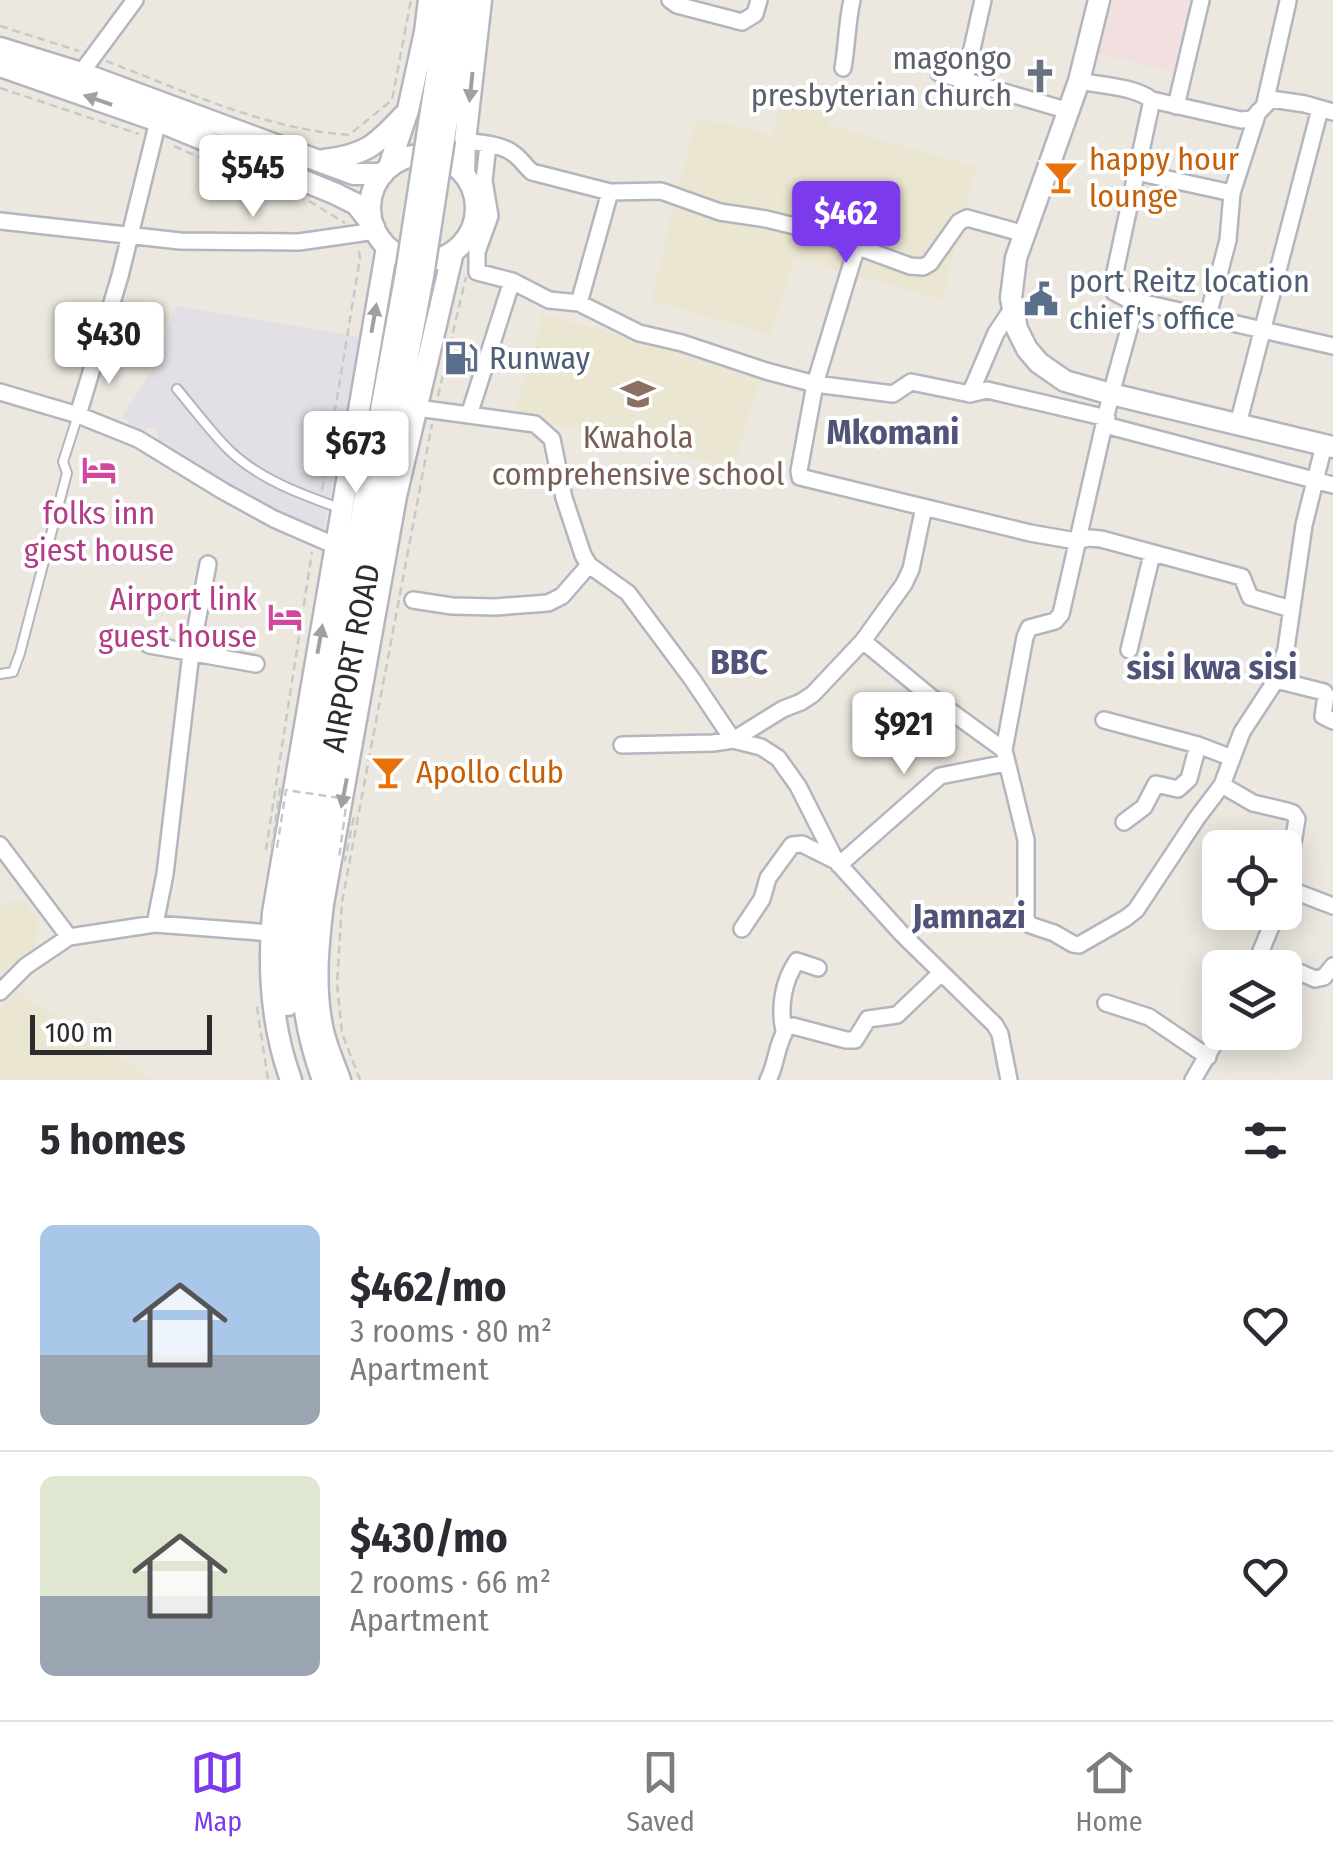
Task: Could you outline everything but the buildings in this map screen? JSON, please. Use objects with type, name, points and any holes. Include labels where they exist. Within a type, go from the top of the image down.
[{"type":"main road","points":[[291,1080],[270,974],[271,933],[342,510],[379,235],[370,205],[408,110],[430,0]]},
{"type":"main road","name":"AIRPORT ROAD","points":[[323,1080],[311,1048],[301,984],[306,900],[330,723],[448,0]]},
{"type":"main road","name":"AIRPORT ROAD","points":[[305,1080],[296,1055],[287,1000],[286,944],[291,900],[422,276],[467,0]]},
{"type":"main road","points":[[464,174],[481,0]]},
{"type":"main road","points":[[1098,0],[1079,81],[1012,275],[1012,309],[1017,329],[1039,363],[1062,379],[1111,394],[1330,443]]},
{"type":"main road","points":[[0,48],[81,73],[354,174],[386,171],[405,158],[423,154],[442,158],[464,174],[474,190],[476,217],[460,260],[426,409],[386,552],[320,932],[317,964],[322,1029],[340,1080]]},
{"type":"main road","points":[[0,66],[158,120],[336,194],[356,204],[402,257],[419,261],[460,260]]},
{"type":"main road","points":[[317,160],[354,156],[374,144],[408,110]]},
{"type":"street","points":[[81,73],[135,0]]},
{"type":"street","points":[[670,0],[742,22],[751,18],[759,0]]},
{"type":"street","points":[[843,68],[852,0]]},
{"type":"street","points":[[965,80],[982,0]]},
{"type":"street","points":[[1176,106],[1201,0]]},
{"type":"street","points":[[1208,316],[1228,240],[1232,193],[1262,108],[1288,0]]},
{"type":"street","points":[[939,72],[1068,111]]},
{"type":"street","points":[[1079,81],[1241,120],[1252,119],[1274,99],[1326,110],[1238,424]]},
{"type":"street","points":[[1152,100],[1112,286],[1114,292],[1333,346]]},
{"type":"street","points":[[78,415],[130,236],[158,120]]},
{"type":"street","points":[[465,141],[506,148],[532,172],[610,192],[661,191],[720,212],[815,231],[910,266],[923,267],[935,257],[959,222],[967,218],[1025,234]]},
{"type":"street","points":[[488,145],[484,181],[490,216],[476,252],[478,272],[512,281],[549,300],[579,302],[639,333],[815,384],[893,394],[911,382],[970,394],[987,390],[1333,485]]},
{"type":"street","points":[[1136,172],[1232,193]]},
{"type":"street","points":[[579,302],[610,192]]},
{"type":"street","points":[[0,222],[180,241],[280,242],[379,235]]},
{"type":"street","points":[[856,246],[815,384],[800,477],[1030,533],[1076,541],[1101,540],[1242,577],[1250,596],[1291,610]]},
{"type":"street","points":[[469,415],[512,281]]},
{"type":"street","points":[[1136,300],[1061,614],[1055,621],[1029,628],[1025,637],[1006,756],[1026,840],[1026,918],[1030,925],[1079,945],[1126,918],[1136,910],[1222,785],[1242,732],[1276,680],[1286,648],[1299,551],[1315,481],[1330,443]]},
{"type":"street","points":[[970,394],[996,333],[1012,309]]},
{"type":"street","points":[[0,392],[78,415],[138,439],[274,519],[336,546]]},
{"type":"street","points":[[426,409],[535,424],[552,439],[564,498],[589,565],[628,593],[733,740]]},
{"type":"street","points":[[733,740],[813,694],[863,641],[904,584],[924,507]]},
{"type":"street","points":[[1129,650],[1152,554]]},
{"type":"street","points":[[155,924],[165,874],[192,652],[208,564]]},
{"type":"street","points":[[413,600],[495,607],[548,603],[562,596],[589,565]]},
{"type":"street","points":[[863,641],[1006,756]]},
{"type":"street","points":[[149,645],[256,664]]},
{"type":"street","points":[[1276,680],[1324,692],[1323,716],[1333,721]]},
{"type":"street","points":[[1104,720],[1232,758]]},
{"type":"street","points":[[622,745],[733,740],[761,747],[778,758],[798,786],[837,863],[940,974],[995,1025],[1009,1080]]},
{"type":"street","points":[[1124,822],[1144,807],[1156,784],[1178,789],[1189,779],[1198,745]]},
{"type":"street","points":[[837,863],[940,776],[1006,756]]},
{"type":"street","points":[[1222,785],[1252,803],[1293,813],[1297,819],[1295,830]]},
{"type":"street","points":[[742,929],[762,899],[768,878],[792,846],[802,844],[837,863]]},
{"type":"street","points":[[0,845],[69,937]]},
{"type":"street","points":[[1302,895],[1333,906]]},
{"type":"street","points":[[0,992],[26,966],[69,937],[155,924],[271,933]]},
{"type":"street","points":[[768,1080],[784,1031],[783,993],[791,970],[797,961],[818,968]]},
{"type":"street","points":[[1302,975],[1322,978],[1333,966]]},
{"type":"street","points":[[784,1031],[792,1026],[855,1040],[868,1019],[894,1017],[940,974]]},
{"type":"street","points":[[1106,1003],[1149,1017],[1208,1057]]},
{"type":"street","points":[[1193,1080],[1212,1050]]},
{"type":"lane","points":[[177,389],[231,452],[268,479],[342,510]]},
{"type":"lane","points":[[0,674],[13,672],[20,653],[68,473],[64,462],[78,415]]},
{"type":"path","points":[[0,26],[94,56],[243,114],[349,135],[392,100],[411,0]]},
{"type":"path","points":[[360,1080],[342,1034],[337,984],[342,902],[426,409],[460,260]]},
{"type":"path","points":[[280,788],[272,846],[277,848],[286,790],[347,800],[339,858],[345,860],[354,816]]},
{"type":"shaded area","points":[[1105,0],[1191,0],[1175,73],[1090,51]]},
{"type":"shaded area","points":[[784,92],[833,105],[829,125],[976,167],[942,300],[794,258],[771,335],[652,301],[696,121],[725,122],[772,136]]},
{"type":"shaded area","points":[[176,306],[360,337],[324,528],[317,531],[219,485],[158,445],[158,433],[151,427],[139,431],[122,417],[150,374]]},
{"type":"shaded area","name":"Kwahola comprehensive school","points":[[542,314],[762,374],[733,468],[512,414],[532,359]]},
{"type":"shaded area","points":[[19,898],[39,918],[36,948],[0,973],[0,907]]},
{"type":"shaded area","points":[[17,991],[155,1080],[0,1080],[0,1008]]},
{"type":"place","name":"magongo presbyterian church","points":[[1040,76]]},
{"type":"place","name":"happy hour lounge","points":[[1061,177]]},
{"type":"place","name":"port Reitz location chief's office","points":[[1041,299]]},
{"type":"place","name":"Runway","points":[[461,358]]},
{"type":"place","name":"Kwahola comprehensive school","points":[[638,394]]},
{"type":"place","name":"folks inn giest house","points":[[99,470]]},
{"type":"place","name":"Airport link guest house","points":[[285,617]]},
{"type":"place","name":"Apollo club","points":[[388,772]]},
{"type":"district","name":"Mkomani","points":[[893,432]]},
{"type":"district","name":"BBC","points":[[739,662]]},
{"type":"district","name":"sisi kwa sisi","points":[[1212,667]]},
{"type":"district","name":"Jamnazi","points":[[969,916]]}]
